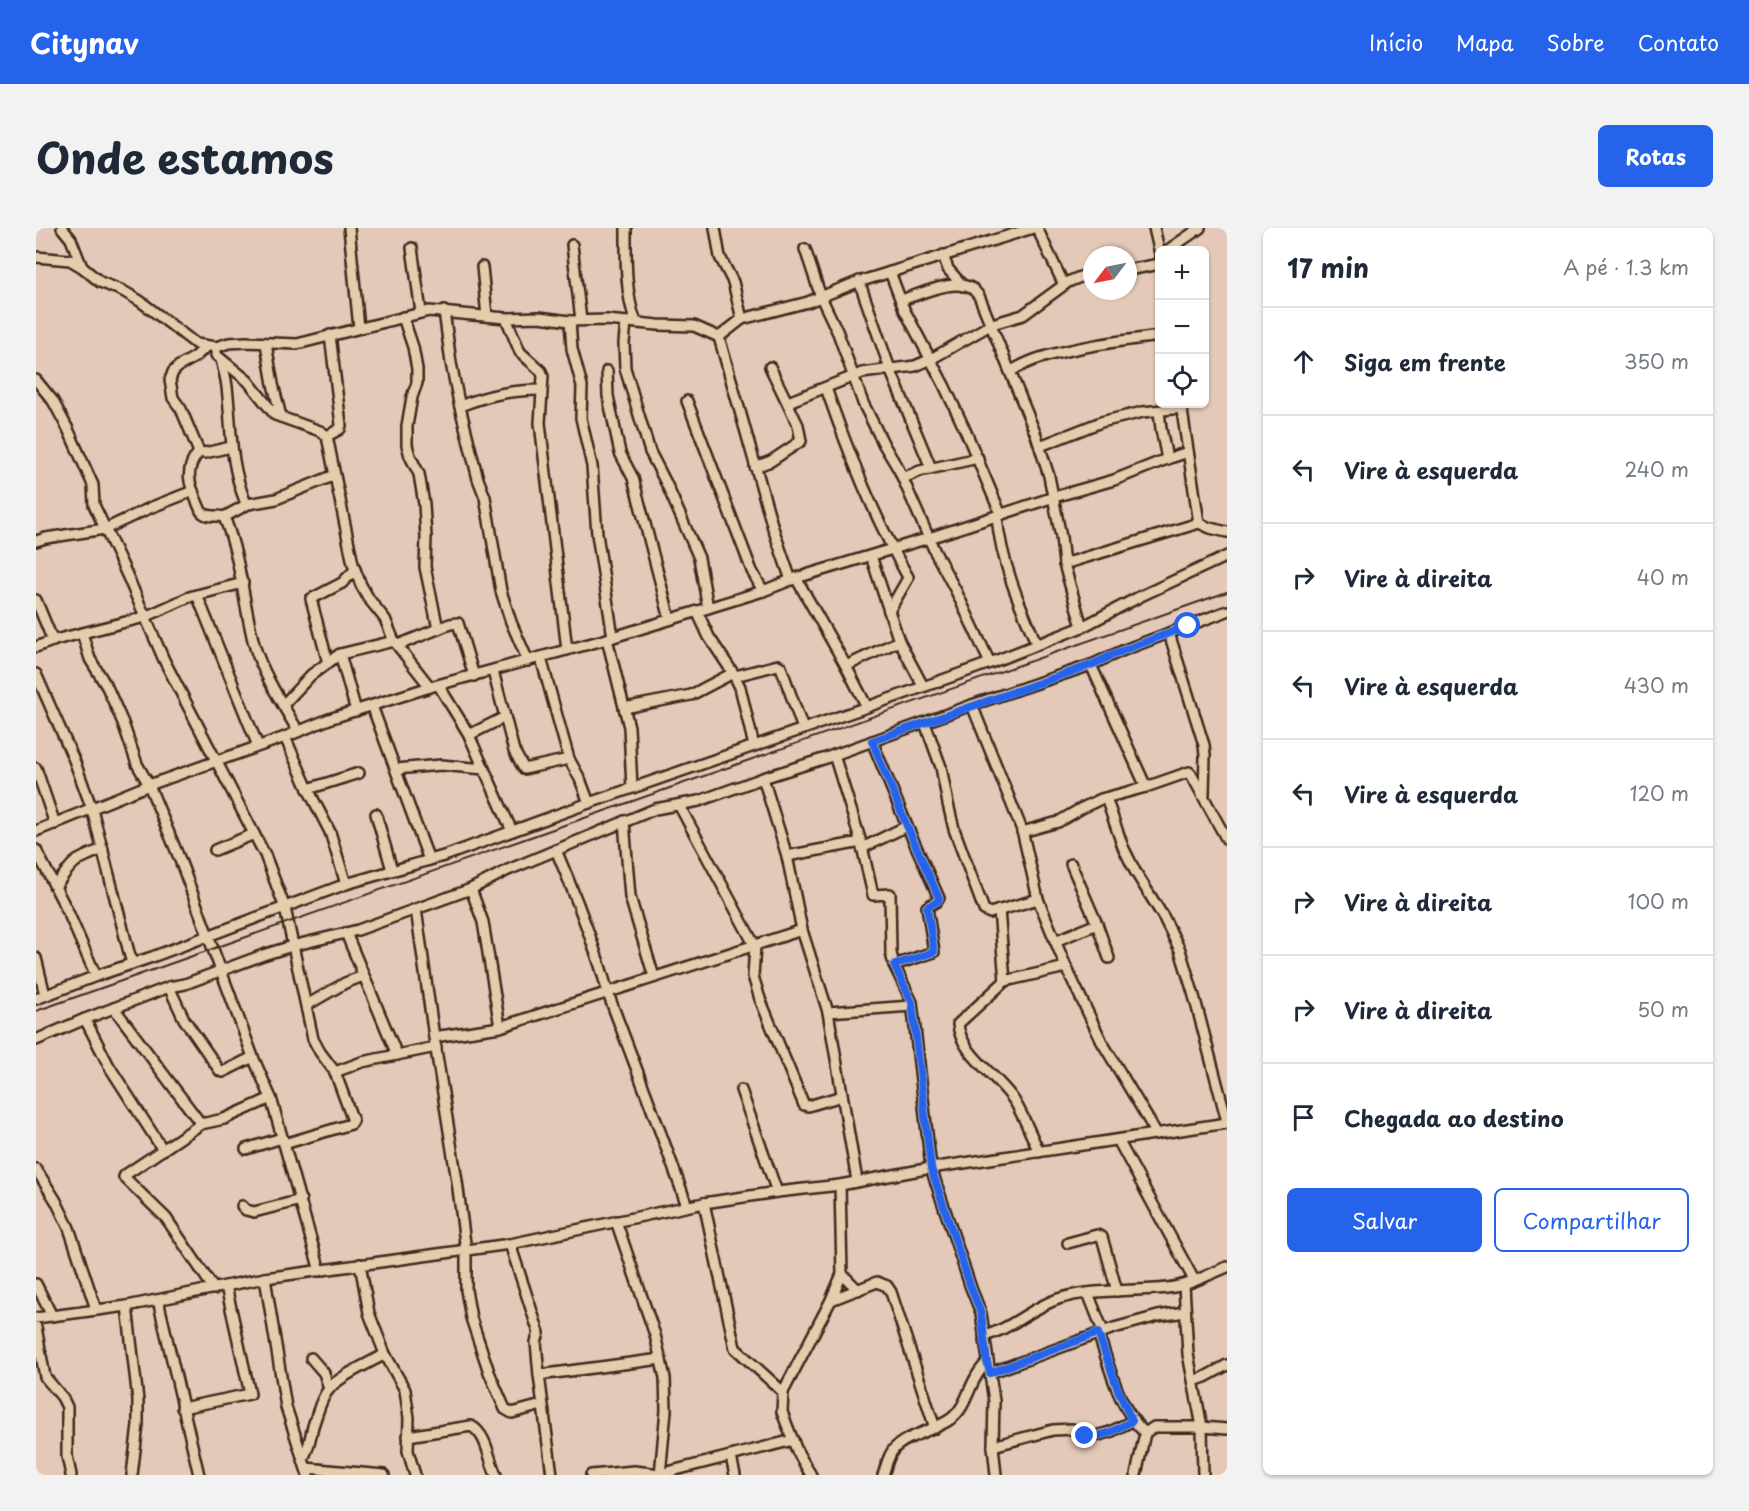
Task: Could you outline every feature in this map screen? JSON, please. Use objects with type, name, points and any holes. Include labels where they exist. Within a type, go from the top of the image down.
[{"type":"street","points":[[62,228],[71,239],[82,267]]},
{"type":"street","points":[[349,228],[359,328]]},
{"type":"street","points":[[626,228],[631,322],[625,368],[650,452],[699,558],[708,608]]},
{"type":"street","points":[[715,228],[720,257],[733,282],[742,320]]},
{"type":"street","points":[[1155,228],[1158,246]]},
{"type":"street","points":[[1174,246],[1200,228]]},
{"type":"street","points":[[719,338],[742,320],[808,302],[859,281],[1009,232],[1027,229],[1064,285]]},
{"type":"street","points":[[573,245],[581,320]]},
{"type":"street","points":[[412,248],[421,312]]},
{"type":"street","points":[[804,249],[863,403],[903,478],[929,538],[990,663]]},
{"type":"street","points":[[943,255],[948,269],[963,286]]},
{"type":"street","points":[[36,257],[65,258],[82,267],[100,282],[140,301],[196,345],[297,344],[421,312],[444,311],[506,318],[539,317],[570,321],[607,320],[694,326],[719,338],[755,466],[793,579],[846,666],[867,707]]},
{"type":"street","points":[[1137,268],[1155,265]]},
{"type":"street","points":[[482,267],[487,316]]},
{"type":"street","points":[[890,272],[913,327],[931,359],[978,458],[999,516],[999,537],[1004,562],[1037,645]]},
{"type":"street","points":[[788,402],[853,376],[876,370],[910,368],[931,359],[992,324],[1023,315],[1073,279],[1083,277]]},
{"type":"street","points":[[859,281],[890,369],[931,468]]},
{"type":"street","points":[[901,300],[954,284],[973,289],[979,296],[1040,446],[1054,497],[1064,564],[1082,627]]},
{"type":"street","points":[[444,311],[451,363],[478,479],[485,497],[501,591],[511,622],[528,661]]},
{"type":"street","points":[[403,317],[413,347],[417,369],[417,383],[408,417],[407,445],[419,474],[424,504],[425,567],[438,629]]},
{"type":"street","points":[[506,318],[520,352],[542,374],[540,423],[567,651]]},
{"type":"street","points":[[570,321],[572,349],[582,386],[581,418],[592,466],[597,534],[610,638],[628,726],[632,788]]},
{"type":"street","points":[[327,436],[338,430],[341,425],[330,335]]},
{"type":"street","points":[[1011,371],[1040,358],[1108,343],[1155,337]]},
{"type":"street","points":[[266,344],[281,417]]},
{"type":"street","points":[[211,346],[216,355],[248,381],[270,410],[281,417],[320,431],[327,436],[361,585],[385,619],[396,643],[435,687],[469,735],[512,831]]},
{"type":"street","points":[[199,452],[181,409],[173,398],[170,380],[173,372],[179,366],[211,346]]},
{"type":"street","points":[[221,359],[227,388],[235,471],[248,504]]},
{"type":"street","points":[[755,466],[771,461],[801,441],[798,424],[770,367]]},
{"type":"street","points":[[607,371],[608,396],[620,453],[633,478],[670,619]]},
{"type":"street","points":[[36,380],[53,401],[68,429],[93,485],[94,505],[144,617],[202,736],[217,760],[265,855],[285,908],[316,1046],[335,1072],[352,1117],[351,1124],[246,1149]]},
{"type":"street","points":[[826,388],[849,450],[892,549],[908,577],[889,611]]},
{"type":"street","points":[[460,406],[512,391],[542,390]]},
{"type":"street","points":[[687,401],[752,571],[763,591]]},
{"type":"street","points":[[1040,446],[1101,422],[1172,408]]},
{"type":"street","points":[[1181,408],[1199,523]]},
{"type":"street","points":[[1159,411],[1167,459]]},
{"type":"street","points":[[199,452],[205,453],[231,447]]},
{"type":"street","points":[[199,452],[190,466],[189,479],[203,514],[224,517],[248,504],[276,499],[335,475]]},
{"type":"street","points":[[36,831],[149,785],[329,719],[567,651],[763,591],[793,579],[1114,480],[1188,452]]},
{"type":"street","points":[[903,478],[931,468],[978,458]]},
{"type":"street","points":[[36,541],[105,530],[152,507],[193,491]]},
{"type":"street","points":[[224,517],[243,583],[255,646],[298,731]]},
{"type":"street","points":[[1064,564],[1199,523],[1227,532]]},
{"type":"street","points":[[871,556],[899,641],[923,686]]},
{"type":"street","points":[[36,958],[41,997],[346,884],[429,860],[990,663],[1082,627],[1141,596],[1227,556]]},
{"type":"street","points":[[328,663],[310,599],[342,583],[356,570]]},
{"type":"street","points":[[36,647],[52,640],[144,617],[197,595],[243,583]]},
{"type":"street","points":[[197,595],[258,746]]},
{"type":"street","points":[[36,600],[38,614],[52,640]]},
{"type":"street","points":[[36,1040],[169,987],[185,984],[292,946],[346,933],[471,889],[508,870],[655,809],[699,801],[834,755],[1091,665],[1227,610]]},
{"type":"street","points":[[697,611],[709,637],[740,687],[754,746]]},
{"type":"street","points":[[283,705],[311,675],[340,654],[396,643],[450,624],[458,623],[474,676]]},
{"type":"street","points":[[82,633],[90,659],[107,687],[123,723],[137,764],[149,785],[180,860],[253,1057],[271,1098],[320,1271]]},
{"type":"street","points":[[1169,633],[1204,745],[1204,794]]},
{"type":"street","points":[[846,666],[899,641]]},
{"type":"street","points":[[340,654],[356,711]]},
{"type":"street","points":[[541,658],[568,759],[580,779],[589,803]]},
{"type":"street","points":[[624,708],[691,696],[701,689],[734,675],[778,665],[781,667],[803,729]]},
{"type":"street","points":[[1091,665],[1146,787]]},
{"type":"street","points":[[493,671],[514,751],[524,769],[568,759]]},
{"type":"street","points":[[36,674],[74,759],[92,809],[132,964]]},
{"type":"street","points":[[972,705],[1022,832],[1038,898],[1066,967],[1102,1042],[1157,1134]]},
{"type":"street","points":[[372,706],[429,860]]},
{"type":"street","points":[[469,735],[505,717]]},
{"type":"street","points":[[925,723],[941,766],[954,829],[984,910],[990,913],[1038,898]]},
{"type":"street","points":[[285,737],[330,832],[346,884]]},
{"type":"street","points":[[872,741],[939,898],[927,907],[934,952],[894,965]]},
{"type":"street","points":[[834,755],[862,845],[873,895],[890,894],[891,952],[894,965],[912,1006],[931,1168],[981,1313],[994,1401],[993,1446],[996,1475]]},
{"type":"street","points":[[396,769],[441,765],[484,769]]},
{"type":"street","points":[[36,768],[55,824]]},
{"type":"street","points":[[1022,832],[1058,822],[1106,798],[1188,772],[1204,794],[1227,840]]},
{"type":"street","points":[[308,789],[358,773]]},
{"type":"street","points":[[763,778],[787,856],[802,930],[828,1012],[857,1182]]},
{"type":"street","points":[[36,1318],[127,1306],[265,1278],[510,1244],[704,1203],[840,1185],[931,1168],[1227,1122],[1180,950],[1123,848],[1106,798]]},
{"type":"street","points":[[679,805],[754,946],[753,976],[760,999],[804,1105],[808,1106],[842,1096]]},
{"type":"street","points":[[376,814],[392,870]]},
{"type":"street","points":[[624,821],[630,897],[654,977]]},
{"type":"street","points":[[787,856],[862,845],[907,826]]},
{"type":"street","points":[[215,850],[254,834]]},
{"type":"street","points":[[55,887],[69,866],[78,859],[103,849]]},
{"type":"street","points":[[36,850],[68,912],[96,976]]},
{"type":"street","points":[[556,850],[572,887],[687,1206]]},
{"type":"street","points":[[1071,864],[1109,958]]},
{"type":"street","points":[[471,889],[483,922],[500,1027]]},
{"type":"street","points":[[416,909],[457,1181],[466,1251],[466,1290],[471,1318],[489,1372],[505,1409],[512,1413],[542,1405]]},
{"type":"street","points":[[999,910],[1005,981]]},
{"type":"street","points":[[1055,941],[1097,924]]},
{"type":"street","points":[[335,1072],[351,1065],[397,1055],[435,1042],[545,1014],[608,991],[802,930]]},
{"type":"street","points":[[346,933],[397,1055]]},
{"type":"street","points":[[1039,1152],[1014,1101],[997,1078],[968,1048],[958,1030],[958,1024],[1005,981],[1066,967]]},
{"type":"street","points":[[307,1005],[363,975]]},
{"type":"street","points":[[169,987],[184,1019],[220,1071],[223,1072],[253,1057]]},
{"type":"street","points":[[828,1012],[912,1006]]},
{"type":"street","points":[[114,1008],[201,1124]]},
{"type":"street","points":[[85,1019],[114,1074],[163,1150]]},
{"type":"street","points":[[741,1090],[777,1192]]},
{"type":"street","points":[[214,1289],[166,1218],[124,1175],[201,1124],[224,1119],[271,1098]]},
{"type":"street","points":[[1118,1140],[1194,1280]]},
{"type":"street","points":[[36,1169],[69,1228],[96,1310]]},
{"type":"street","points":[[812,1475],[797,1451],[782,1412],[783,1392],[842,1274],[840,1185]]},
{"type":"street","points":[[242,1206],[254,1212],[301,1200]]},
{"type":"street","points":[[704,1203],[735,1348],[783,1392]]},
{"type":"street","points":[[616,1221],[655,1335],[666,1378],[666,1410],[660,1475]]},
{"type":"street","points":[[1068,1243],[1097,1235],[1102,1237],[1117,1291]]},
{"type":"street","points":[[510,1244],[539,1333],[536,1342],[539,1375],[552,1475]]},
{"type":"street","points":[[360,1264],[369,1313],[385,1354],[405,1390],[408,1412],[408,1450],[415,1475]]},
{"type":"street","points":[[984,1336],[999,1332],[1056,1300],[1088,1293],[1184,1286],[1227,1267]]},
{"type":"street","points":[[842,1274],[858,1290]]},
{"type":"street","points":[[265,1278],[286,1407],[305,1467]]},
{"type":"street","points":[[831,1300],[877,1282],[887,1286],[891,1292],[935,1428]]},
{"type":"street","points":[[36,1284],[52,1316]]},
{"type":"street","points":[[182,1408],[250,1394],[226,1286]]},
{"type":"street","points":[[1184,1286],[1188,1354],[1202,1427],[1203,1475]]},
{"type":"street","points":[[1088,1293],[1118,1390],[1132,1421],[1145,1433]]},
{"type":"street","points":[[158,1300],[199,1475]]},
{"type":"street","points":[[127,1306],[138,1400],[138,1425],[132,1475]]},
{"type":"street","points":[[990,1373],[1101,1332],[1158,1316],[1185,1312]]},
{"type":"street","points":[[36,1327],[45,1377],[62,1397],[67,1407],[67,1456],[71,1475]]},
{"type":"street","points":[[305,1467],[312,1431],[321,1403],[329,1389],[339,1380],[385,1354]]},
{"type":"street","points":[[312,1358],[324,1373],[329,1389]]},
{"type":"street","points":[[539,1375],[661,1359]]},
{"type":"street","points":[[883,1475],[889,1456],[894,1449],[954,1417],[976,1376],[987,1362]]},
{"type":"street","points":[[1194,1381],[1227,1365]]},
{"type":"street","points":[[993,1446],[1053,1430],[1072,1429],[1092,1437],[1110,1432],[1132,1421]]},
{"type":"street","points":[[408,1436],[471,1426],[482,1436],[496,1475]]},
{"type":"street","points":[[1136,1475],[1145,1433],[1154,1427],[1227,1429]]},
{"type":"street","points":[[591,1475],[634,1471],[660,1475],[793,1440]]},
{"type":"street","points":[[731,1457],[735,1475]]},
{"type":"street","points":[[305,1467],[384,1475]]},
{"type":"railway","points":[[36,1011],[1227,592]]},
{"type":"route","points":[[1085,1436],[1092,1437],[1110,1432],[1132,1421],[1118,1390],[1098,1333],[990,1373],[981,1313],[931,1168],[912,1002],[894,965],[934,952],[927,907],[939,898],[872,741],[1091,665],[1188,626]]}]
